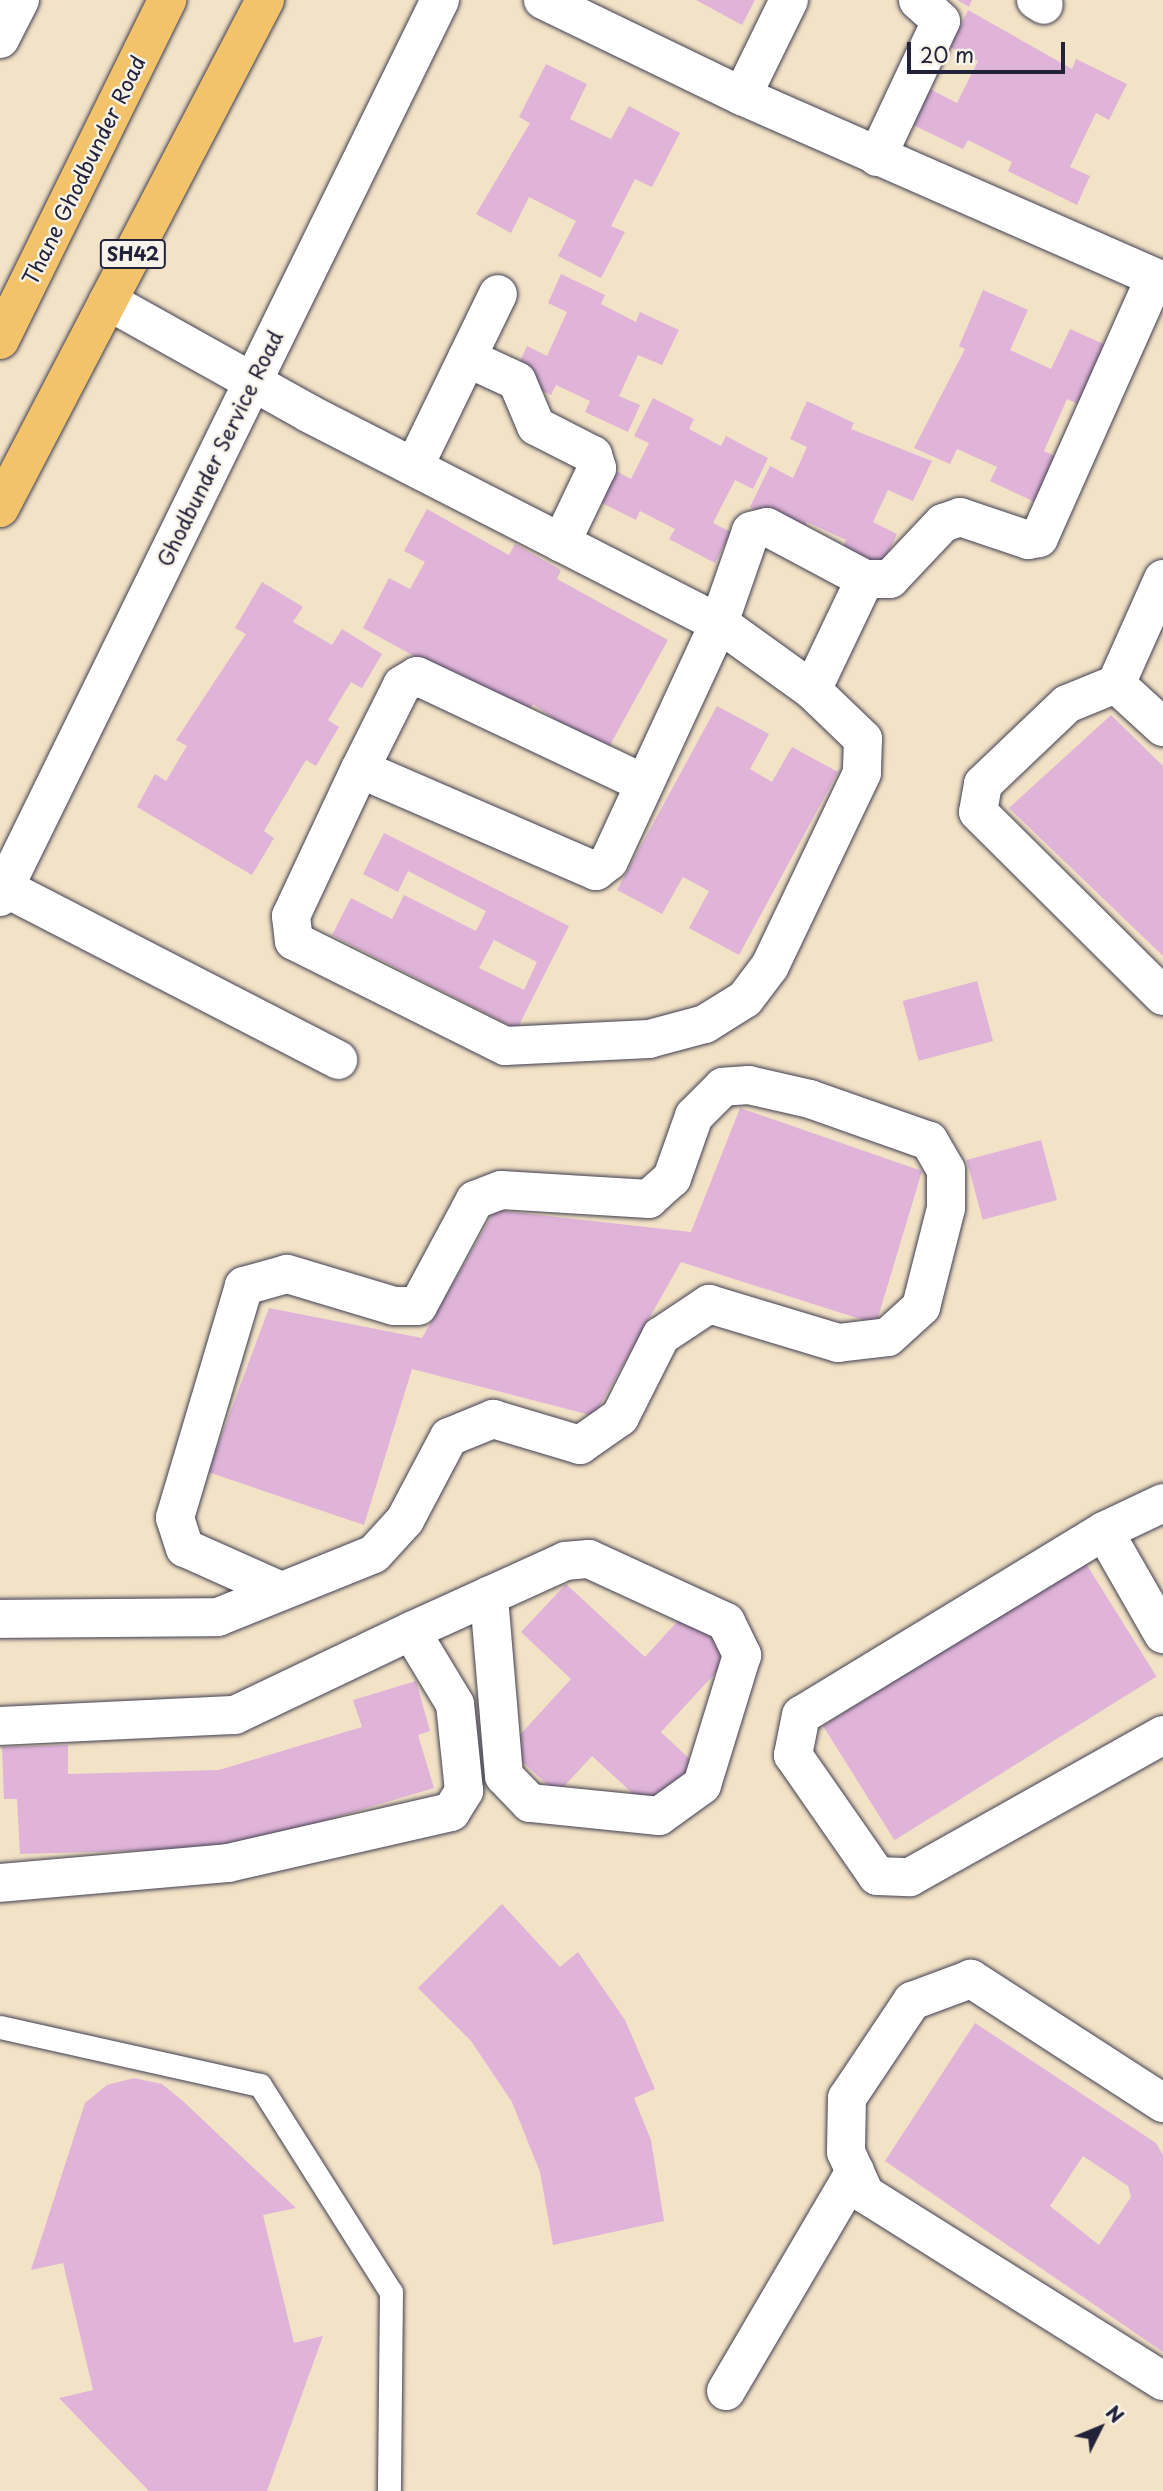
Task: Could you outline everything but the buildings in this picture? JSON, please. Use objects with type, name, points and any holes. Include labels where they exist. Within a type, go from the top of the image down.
[{"type":"main road","name":"Thane Ghodbunder Road","points":[[0,340],[167,0]]},
{"type":"main road","name":"SH42","points":[[0,508],[265,0]]},
{"type":"street","points":[[0,39],[20,0]]},
{"type":"street","name":"Ghodbunder Service Road","points":[[2,892],[440,0]]},
{"type":"street","points":[[360,769],[596,871],[609,860],[717,622],[751,531],[767,527],[865,579],[890,579],[943,523],[960,517],[1028,540],[1039,538],[1158,281],[742,96],[543,0]]},
{"type":"street","points":[[742,96],[789,0]]},
{"type":"street","points":[[877,157],[940,21],[918,0]]},
{"type":"street","points":[[414,467],[498,295]]},
{"type":"street","points":[[108,300],[414,467],[717,622],[812,690],[863,739],[862,773],[770,966],[745,999],[705,1024],[649,1039],[505,1046],[294,941],[291,916],[402,685],[417,676],[643,783]]},
{"type":"street","points":[[467,358],[517,381],[536,426],[593,455],[597,468],[561,543]]},
{"type":"street","points":[[812,690],[865,579]]},
{"type":"street","points":[[1162,585],[1116,684],[1067,705],[984,784],[978,812],[1163,996]]},
{"type":"street","points":[[1116,684],[1163,727]]},
{"type":"street","points":[[2,892],[338,1060]]},
{"type":"street","points":[[0,1619],[218,1617],[374,1554],[405,1520],[449,1437],[494,1419],[580,1445],[620,1417],[662,1336],[709,1304],[838,1343],[888,1337],[922,1307],[946,1208],[946,1170],[929,1141],[810,1099],[749,1085],[723,1087],[694,1116],[672,1178],[649,1199],[501,1190],[475,1200],[418,1306],[394,1306],[287,1275],[244,1286],[175,1518],[185,1548],[281,1591]]},
{"type":"street","points":[[1163,1503],[1104,1531],[801,1715],[793,1755],[877,1876],[910,1877],[1163,1735]]},
{"type":"street","points":[[1104,1531],[1163,1634]]},
{"type":"street","points":[[0,1726],[235,1715],[411,1631],[565,1561],[589,1559],[726,1622],[742,1655],[702,1785],[659,1816],[530,1803],[504,1776],[489,1596]]},
{"type":"street","points":[[0,1883],[228,1863],[452,1811],[464,1791],[455,1704],[411,1631]]},
{"type":"street","points":[[1163,2103],[971,1979],[912,2001],[848,2098],[846,2152],[864,2194],[1163,2381]]},
{"type":"street","points":[[726,2391],[855,2171]]},
{"type":"lane","points":[[0,2027],[260,2085],[391,2292],[390,2491]]}]
